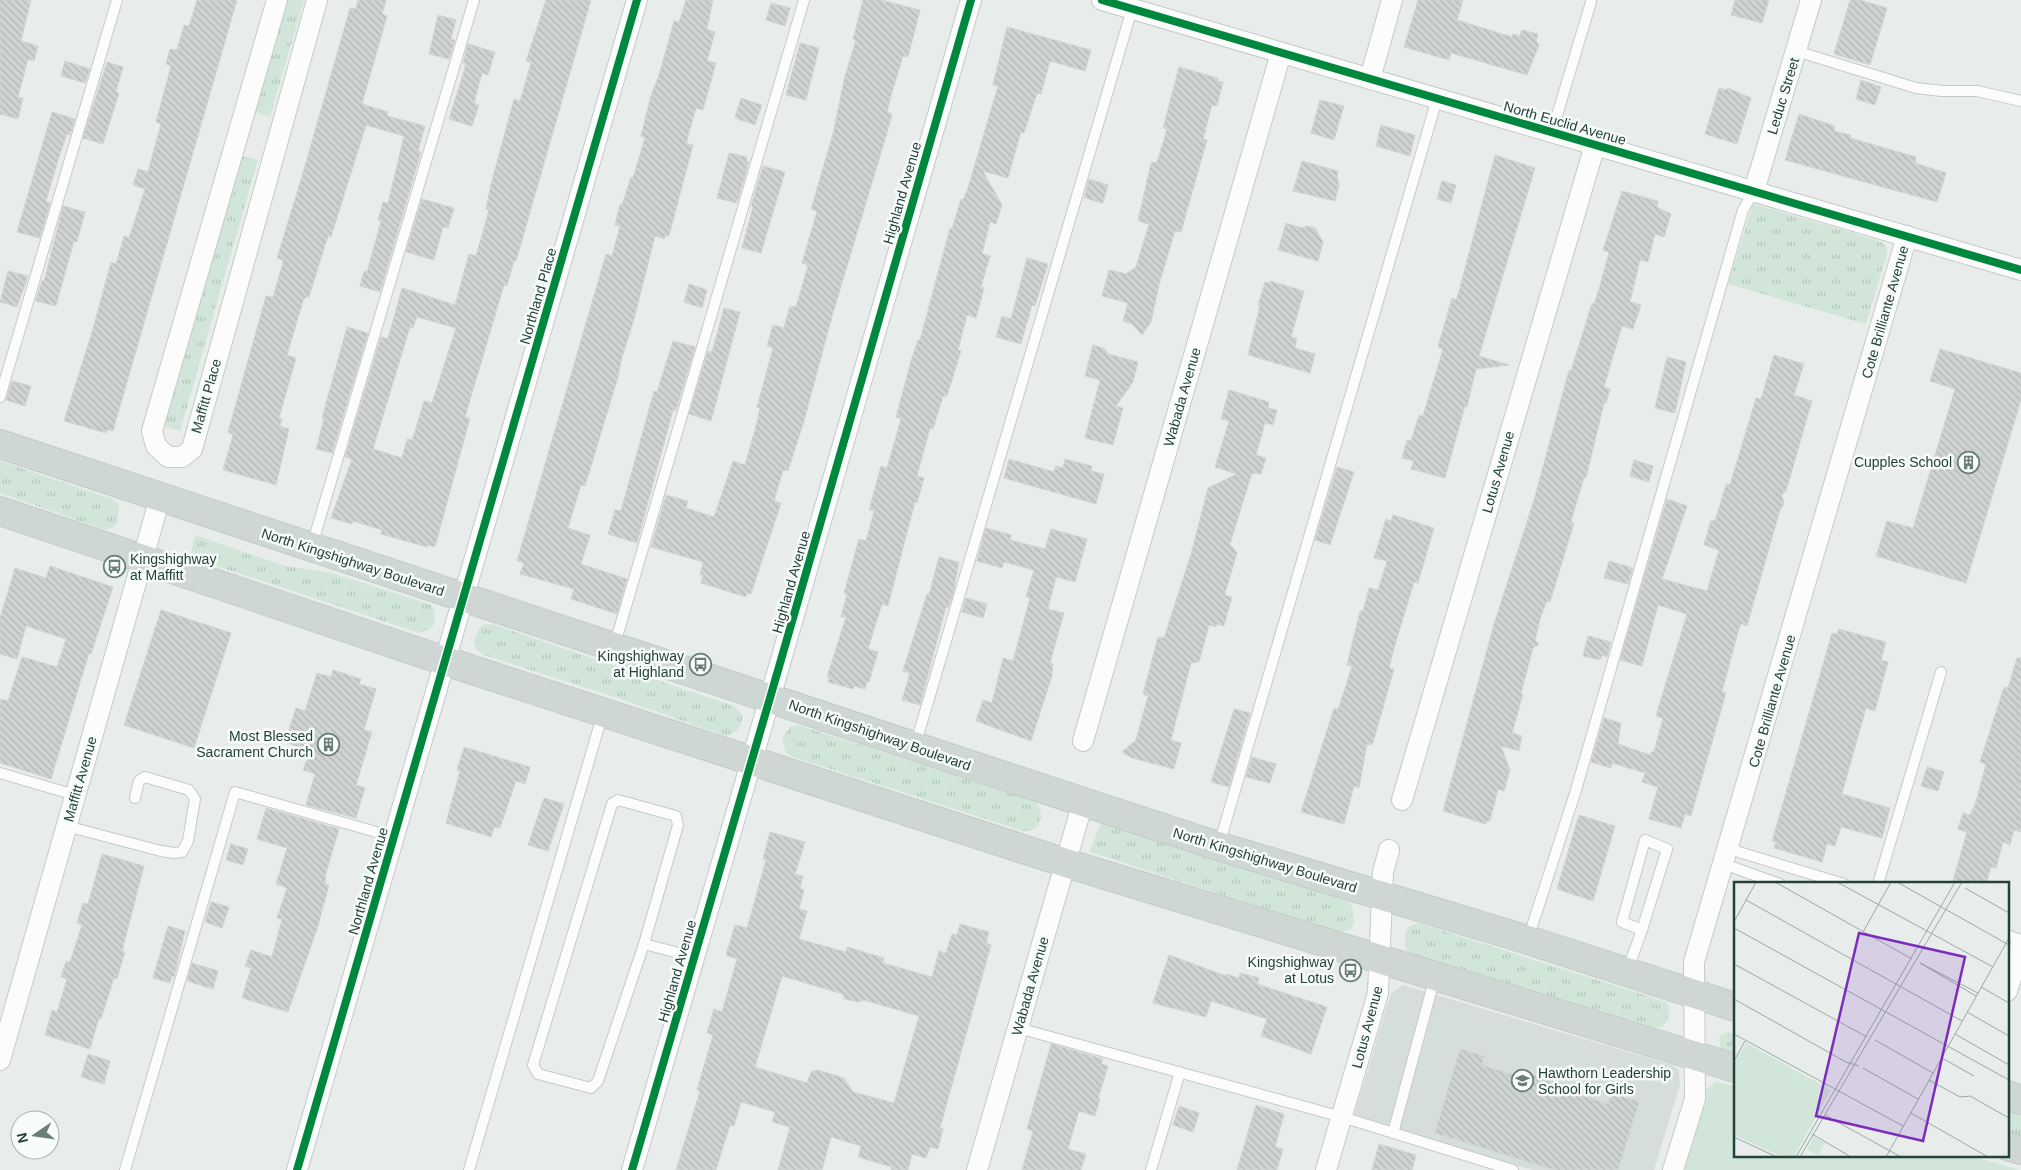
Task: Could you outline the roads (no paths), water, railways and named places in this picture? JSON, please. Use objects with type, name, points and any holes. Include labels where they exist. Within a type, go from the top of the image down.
[{"type":"main road","name":"North Kingshighway Boulevard","points":[[0,444],[464,599],[1218,846],[1528,940],[1734,1007]]},
{"type":"main road","points":[[0,511],[445,661],[1066,863],[1734,1068]]},
{"type":"main road","points":[[2008,1095],[2021,1100]]},
{"type":"main road","points":[[2008,1146],[2021,1150]]},
{"type":"street","name":"Maffitt Place","points":[[277,0],[152,431],[156,446],[168,457],[182,457],[192,449],[317,0]]},
{"type":"street","name":"Northland Place","points":[[464,599],[637,0]]},
{"type":"street","name":"Highland Avenue","points":[[632,1170],[971,0]]},
{"type":"street","name":"North Euclid Avenue","points":[[1103,0],[2021,270]]},
{"type":"street","points":[[1370,79],[1392,0]]},
{"type":"street","name":"Leduc Street","points":[[1754,192],[1811,0]]},
{"type":"street","name":"Wabada Avenue","points":[[1083,741],[1281,53]]},
{"type":"street","name":"Lotus Avenue","points":[[1402,800],[1594,145]]},
{"type":"street","name":"Cote Brilliante Avenue","points":[[1673,1170],[1695,1099],[1694,962],[1727,856],[1907,236]]},
{"type":"street","name":"Maffitt Avenue","points":[[0,1060],[160,498]]},
{"type":"street","name":"Northland Avenue","points":[[297,1170],[464,599]]},
{"type":"street","name":"Wabada Avenue","points":[[977,1170],[1083,802]]},
{"type":"street","name":"Lotus Avenue","points":[[1326,1170],[1378,992],[1381,960],[1383,872],[1389,850]]},
{"type":"street","points":[[2008,988],[2021,945]]},
{"type":"lane","points":[[0,396],[117,0]]},
{"type":"lane","points":[[311,548],[474,0]]},
{"type":"lane","points":[[614,648],[804,0]]},
{"type":"lane","points":[[1552,132],[1591,2]]},
{"type":"lane","points":[[915,747],[1132,9]]},
{"type":"lane","points":[[1796,51],[1916,88],[1942,91],[1977,91],[2021,100]]},
{"type":"lane","points":[[1218,846],[1437,98]]},
{"type":"lane","points":[[1528,940],[1579,780],[1743,210],[1754,192]]},
{"type":"lane","points":[[1879,882],[1941,672]]},
{"type":"lane","points":[[469,1170],[603,712]]},
{"type":"lane","points":[[0,773],[75,795]]},
{"type":"lane","points":[[66,826],[174,854],[182,852],[188,841],[194,799],[189,790],[145,777],[139,781],[135,798]]},
{"type":"lane","points":[[125,1170],[236,792],[394,837]]},
{"type":"lane","points":[[618,800],[676,816],[678,826],[644,944],[598,1081],[591,1088],[538,1074],[533,1065],[612,804],[618,800]]},
{"type":"lane","points":[[1626,972],[1642,930],[1667,849],[1644,840],[1622,922],[1642,930]]},
{"type":"lane","points":[[1727,856],[1767,882]]},
{"type":"lane","points":[[1727,856],[1836,882]]},
{"type":"lane","points":[[2008,935],[2021,940]]},
{"type":"lane","points":[[644,944],[694,957]]},
{"type":"lane","points":[[1393,1133],[1435,977]]},
{"type":"lane","points":[[1018,1028],[1342,1117],[1500,1168],[1513,1170]]},
{"type":"lane","points":[[1151,1170],[1180,1072]]},
{"type":"place","name":"Cupples School","points":[[1968,462]]},
{"type":"place","name":"Kingshighway at Maffitt","points":[[114,567]]},
{"type":"place","name":"Kingshighway at Highland","points":[[700,664]]},
{"type":"place","name":"Most Blessed Sacrament Church","points":[[329,744]]},
{"type":"place","name":"Kingshighway at Lotus","points":[[1350,970]]},
{"type":"place","name":"Hawthorn Leadership School for Girls","points":[[1522,1081]]}]
